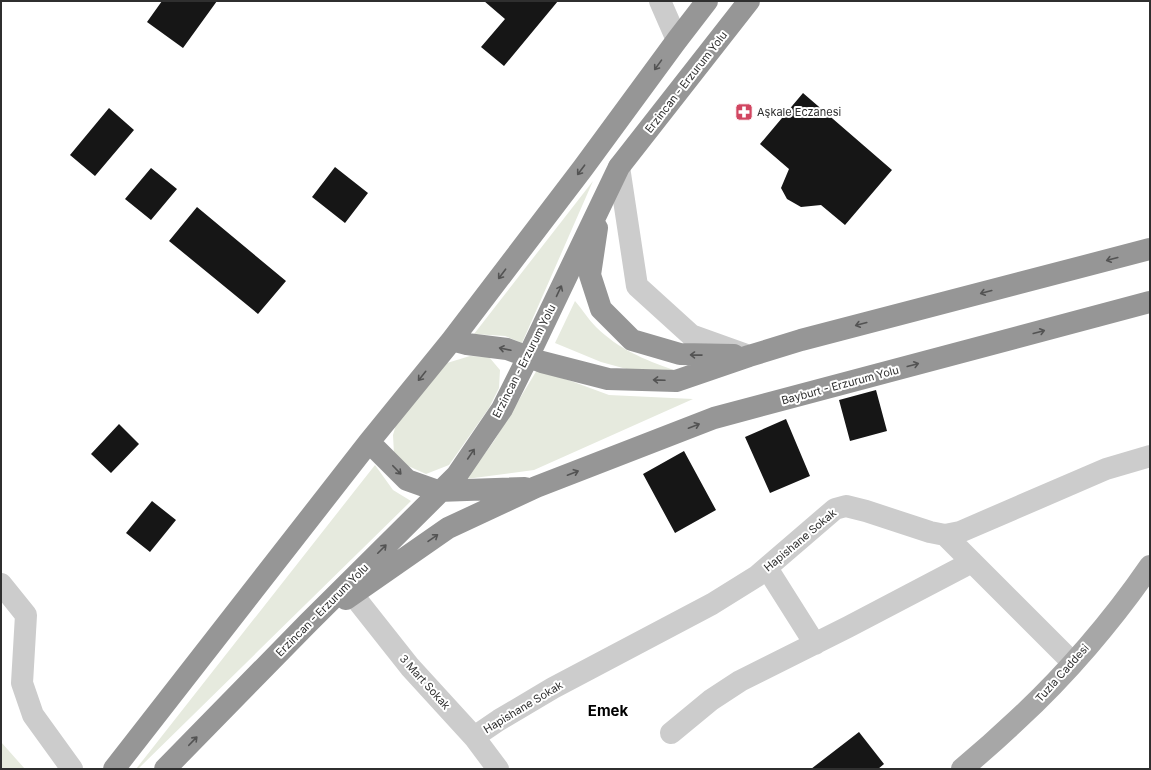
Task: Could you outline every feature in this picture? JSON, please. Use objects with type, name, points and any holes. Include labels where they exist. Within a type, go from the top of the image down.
[{"type":"highway","points":[[114,769],[369,442],[452,340],[583,168],[707,1]]},
{"type":"highway","name":"Erzincan - Erzurum Yolu","points":[[165,769],[308,623],[457,475],[502,409],[619,167],[749,1]]},
{"type":"highway","points":[[619,167],[598,227],[590,275],[601,309],[632,340],[680,354],[749,356]]},
{"type":"highway","points":[[452,340],[467,344],[506,349],[542,362],[608,379],[676,381],[801,340],[1150,249]]},
{"type":"highway","name":"Bayburt - Erzurum Yolu","points":[[308,623],[353,595],[448,528],[536,487],[714,418],[1150,302]]},
{"type":"highway","name":"Bayburt - Erzurum Yolu","points":[[369,442],[407,480],[440,491],[536,487]]},
{"type":"main road","name":"Tuzla Caddesi","points":[[962,769],[1017,720],[1073,663],[1113,615],[1150,566]]},
{"type":"street","points":[[660,1],[677,40]]},
{"type":"street","points":[[619,167],[637,286],[691,334],[749,356]]},
{"type":"street","name":"Hapishane Sokak","points":[[474,737],[499,720],[553,688],[712,604],[757,576],[835,509],[846,506],[930,532],[945,535],[960,532],[1106,469],[1150,456]]},
{"type":"street","points":[[945,535],[1073,663]]},
{"type":"street","points":[[671,733],[711,700],[740,681],[815,644],[972,562]]},
{"type":"street","points":[[767,568],[815,644]]},
{"type":"street","points":[[1,584],[26,615],[22,684],[33,715],[72,769]]},
{"type":"street","name":"3 Mart Sokak","points":[[353,595],[410,666],[474,737],[498,769]]},
{"type":"shaded area","points":[[593,181],[522,343],[505,336],[474,334]]},
{"type":"shaded area","points":[[575,301],[590,321],[614,342],[642,358],[674,370],[634,371],[601,362],[555,343]]},
{"type":"shaded area","points":[[470,356],[489,357],[500,370],[499,388],[489,408],[449,465],[426,474],[406,465],[394,454],[393,435],[397,421],[447,363]]},
{"type":"shaded area","points":[[537,370],[609,395],[693,399],[534,470],[466,479],[494,441]]},
{"type":"shaded area","points":[[375,465],[393,490],[411,501],[138,769],[136,769]]},
{"type":"shaded area","points":[[1,742],[25,769],[1,769]]},
{"type":"building","points":[[162,1],[217,1],[183,48],[147,22]]},
{"type":"building","points":[[484,1],[558,1],[504,66],[481,47],[505,19]]},
{"type":"building","points":[[803,93],[892,170],[845,225],[821,205],[801,207],[787,199],[781,188],[789,169],[760,144]]},
{"type":"building","points":[[109,108],[134,130],[95,176],[70,155]]},
{"type":"building","points":[[335,167],[368,193],[345,223],[312,197]]},
{"type":"building","points":[[151,168],[177,189],[151,220],[125,199]]},
{"type":"building","points":[[197,207],[286,281],[258,314],[169,241]]},
{"type":"building","points":[[876,390],[887,431],[850,441],[839,400]]},
{"type":"building","points":[[786,419],[810,476],[770,493],[745,437]]},
{"type":"building","points":[[119,424],[139,444],[111,473],[91,454]]},
{"type":"building","points":[[684,451],[716,510],[675,533],[643,474]]},
{"type":"building","points":[[152,501],[176,520],[150,552],[126,533]]},
{"type":"building","points":[[859,732],[884,764],[878,769],[811,769]]},
{"type":"place","name":"Aşkale Eczanesi","points":[[744,112]]},
{"type":"district","name":"Emek","points":[[608,710]]}]
